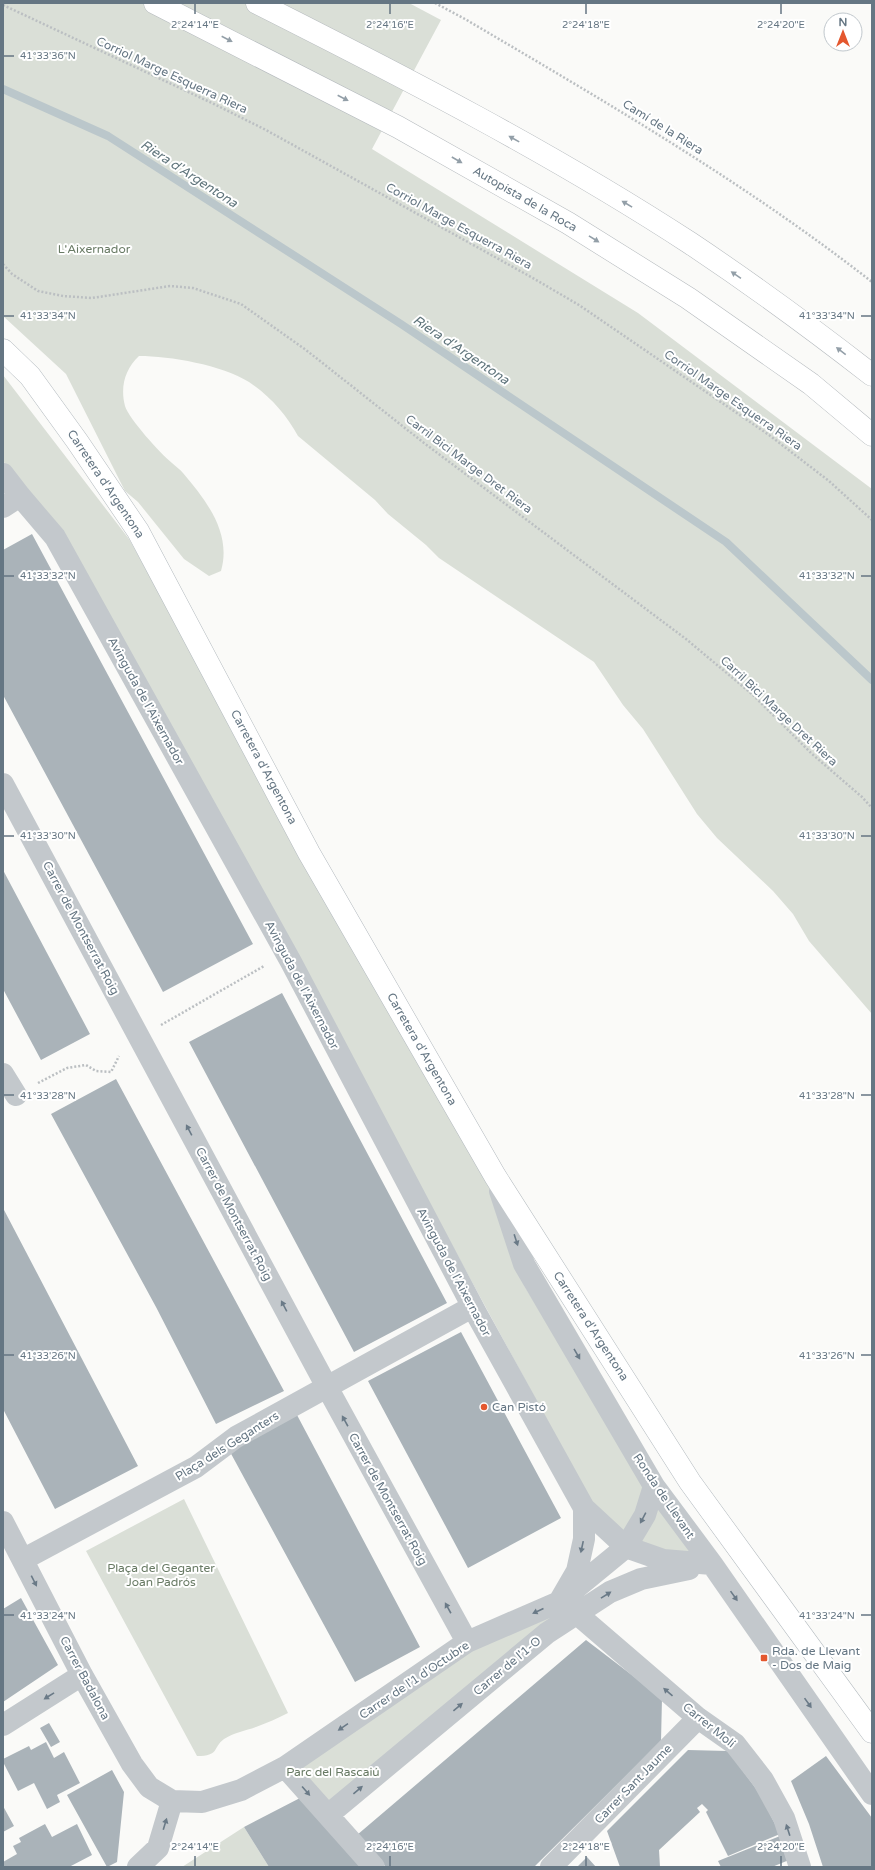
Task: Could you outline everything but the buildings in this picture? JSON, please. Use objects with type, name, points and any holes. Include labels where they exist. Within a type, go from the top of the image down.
[{"type":"main road","name":"Autopista de la Roca","points":[[154,3],[398,127],[568,223],[688,298],[798,375],[872,435]]},
{"type":"main road","points":[[257,3],[461,108],[581,177],[702,251],[789,311],[872,375]]},
{"type":"main road","name":"Carretera d'Argentona","points":[[3,350],[30,376],[77,441],[138,531],[309,852],[495,1176],[690,1482],[872,1732]]},
{"type":"street","name":"Avinguda de l'Aixernador","points":[[3,474],[11,502],[56,537],[286,954],[472,1307],[584,1508]]},
{"type":"street","name":"Carrer de Montserrat Roig","points":[[3,784],[327,1387],[467,1642]]},
{"type":"street","points":[[3,1074],[16,1095]]},
{"type":"street","name":"Ronda de Llevant","points":[[495,1176],[524,1264],[654,1486],[712,1564],[872,1794]]},
{"type":"street","name":"Plaça dels Geganters","points":[[24,1559],[196,1467],[236,1438],[472,1307]]},
{"type":"street","name":"Carrer de l'1 d'Octubre","points":[[172,1801],[202,1802],[241,1790],[285,1767],[467,1642],[559,1602],[626,1547],[645,1515],[654,1486]]},
{"type":"street","points":[[584,1508],[626,1547],[663,1560],[712,1564]]},
{"type":"street","points":[[559,1602],[577,1571],[584,1539],[584,1508]]},
{"type":"street","name":"Carrer Badalona","points":[[6,1533],[24,1559],[82,1675],[132,1764],[149,1787],[172,1801]]},
{"type":"street","name":"Carrer de l'1-O","points":[[328,1815],[547,1633],[610,1592],[641,1579],[712,1564]]},
{"type":"street","name":"Carrer Molí","points":[[559,1602],[577,1614],[698,1718],[735,1744],[763,1780],[784,1818],[800,1867]]},
{"type":"street","points":[[3,1725],[82,1675]]},
{"type":"street","name":"Carrer Sant Jaume","points":[[551,1867],[698,1718]]},
{"type":"street","points":[[285,1767],[374,1867]]},
{"type":"street","points":[[138,1867],[158,1848],[172,1801]]},
{"type":"path","name":"Camí de la Riera","points":[[435,3],[465,19],[671,142],[828,247],[872,282]]},
{"type":"path","name":"Corriol Marge Esquerra Riera","points":[[3,5],[266,130],[545,285],[585,309],[769,435],[829,481],[872,520]]},
{"type":"path","name":"Carril Bici Marge Dret Riera","points":[[3,264],[12,274],[38,291],[63,296],[92,298],[170,286],[193,288],[241,304],[306,350],[424,443],[686,639],[753,695],[812,754],[862,797],[872,808]]},
{"type":"path","points":[[16,1095],[67,1068],[86,1065],[96,1071],[111,1072],[120,1052],[117,1042],[120,1033],[138,1033],[286,954]]},
{"type":"green space","name":"L'Aixernador","points":[[3,3],[409,3],[441,20],[372,149],[638,313],[872,489],[872,1014],[809,941],[793,914],[773,891],[717,838],[697,814],[643,729],[623,705],[594,662],[439,558],[426,545],[388,514],[375,500],[298,436],[289,421],[277,406],[264,393],[249,382],[238,376],[211,366],[152,356],[139,356],[130,367],[124,385],[123,392],[125,406],[132,419],[153,444],[192,483],[215,518],[223,543],[221,571],[209,576],[184,559],[138,502],[125,491],[66,374],[3,316]]},
{"type":"green space","points":[[3,375],[129,539],[487,1182],[525,1287],[647,1488],[625,1536],[591,1501],[321,1004],[59,532],[3,461]]},
{"type":"green space","points":[[656,1494],[705,1561],[632,1545]]},
{"type":"green space","name":"Plaça del Geganter Joan Padrós","points":[[184,1499],[288,1713],[224,1739],[220,1742],[215,1751],[204,1756],[197,1756],[86,1551]]},
{"type":"green space","name":"Parc del Rascaiú","points":[[558,1606],[570,1615],[328,1811],[290,1768],[468,1647]]},
{"type":"green space","points":[[244,1827],[269,1867],[182,1867]]},
{"type":"waterway","name":"Riera d'Argentona","points":[[3,89],[108,136],[401,324],[726,542],[872,680]]},
{"type":"place","name":"Can Pistó","points":[[484,1407]]},
{"type":"place","name":"Rda. de Llevant - Dos de Maig","points":[[764,1658]]}]
